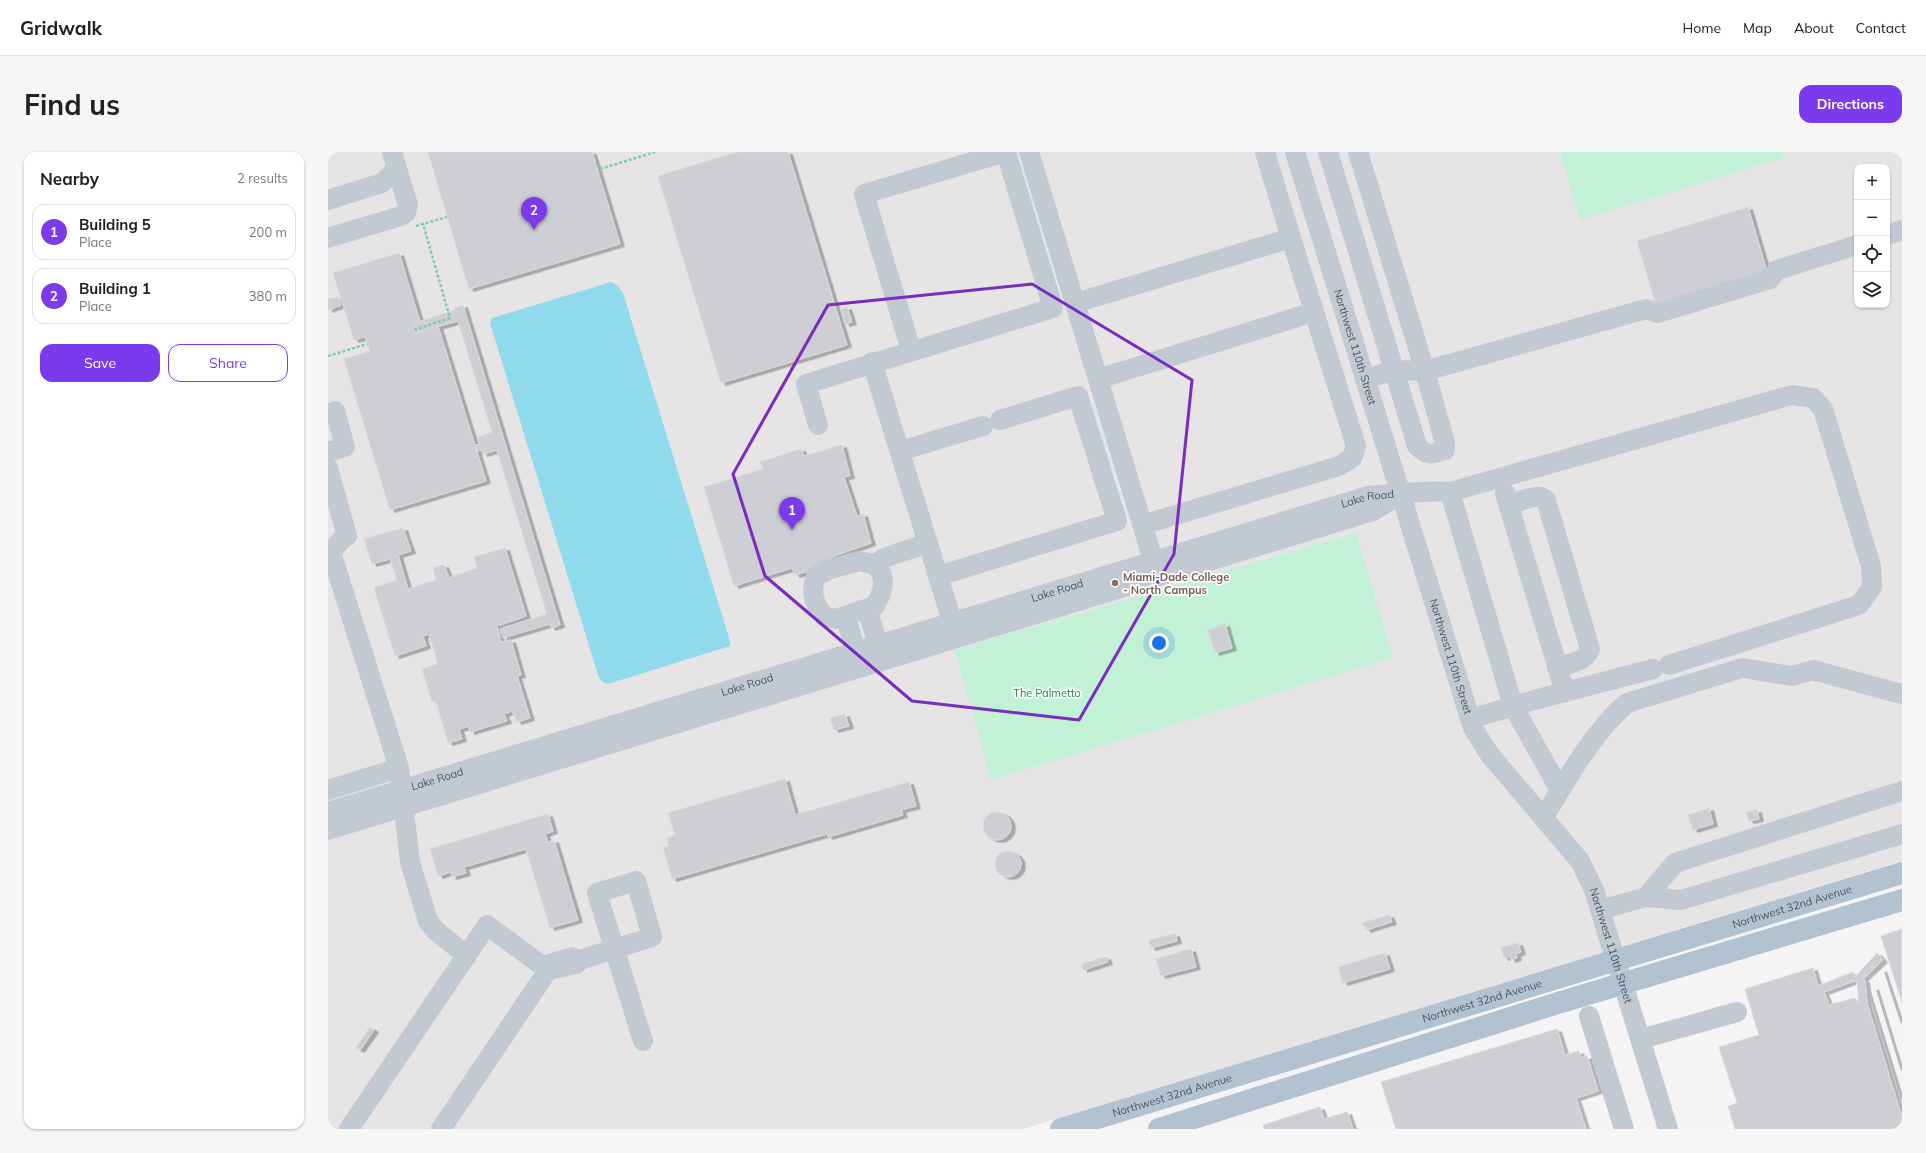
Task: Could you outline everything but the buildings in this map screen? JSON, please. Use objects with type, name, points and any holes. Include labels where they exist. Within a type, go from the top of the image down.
[{"type":"main road","name":"Northwest 32nd Avenue","points":[[1061,1129],[1094,1124],[1615,959],[1902,873]]},
{"type":"main road","points":[[1159,1129],[1558,1003],[1624,985],[1902,900]]},
{"type":"street","points":[[818,426],[806,384],[911,350],[1053,308],[1006,152],[864,194],[911,350]]},
{"type":"street","points":[[1029,152],[1156,569]]},
{"type":"street","points":[[1142,525],[1339,466],[1352,458],[1356,446],[1265,152]]},
{"type":"street","name":"Northwest 110th Street","points":[[1295,152],[1473,728],[1490,755],[1580,861],[1594,890],[1668,1129]]},
{"type":"street","points":[[1328,152],[1417,446],[1424,453],[1429,455],[1445,450],[1445,443],[1425,371],[1358,152]]},
{"type":"street","points":[[328,200],[382,183],[395,160]]},
{"type":"street","points":[[328,238],[401,216],[406,213],[408,205],[395,160]]},
{"type":"street","points":[[1890,234],[1902,230]]},
{"type":"street","points":[[1075,303],[1291,238]]},
{"type":"street","points":[[1366,379],[1395,370],[1425,371],[1646,309],[1658,313],[1770,279],[1777,270],[1854,246]]},
{"type":"street","points":[[1098,379],[1314,312]]},
{"type":"street","points":[[872,362],[955,630]]},
{"type":"street","points":[[1470,719],[1513,706],[1661,667],[1860,605],[1872,587],[1871,566],[1823,408],[1813,398],[1792,395],[1450,492],[1513,706],[1560,790]]},
{"type":"street","points":[[900,452],[1078,396],[1117,521],[938,576]]},
{"type":"street","points":[[328,452],[345,447],[335,411]]},
{"type":"street","points":[[328,468],[347,536],[341,540],[332,552],[335,589],[399,768],[410,862],[428,921],[435,930],[467,956]]},
{"type":"street","points":[[1500,478],[1565,692]]},
{"type":"street","name":"Lake Road","points":[[328,812],[402,798],[880,653],[1156,569],[1368,496],[1431,490],[1450,492]]},
{"type":"street","points":[[1508,505],[1538,496],[1543,497],[1546,500],[1590,649],[1588,656],[1583,660],[1557,667]]},
{"type":"street","points":[[874,565],[884,558],[928,543]]},
{"type":"street","points":[[859,560],[874,565],[879,570],[883,579],[883,593],[875,606],[836,619],[825,617],[818,610],[813,598],[812,586],[816,576],[830,569],[859,560]]},
{"type":"street","points":[[867,609],[880,653]]},
{"type":"street","points":[[845,616],[858,659]]},
{"type":"street","points":[[1544,817],[1578,760],[1619,710],[1627,703],[1742,668],[1792,676],[1813,670],[1902,694]]},
{"type":"street","points":[[328,790],[399,768]]},
{"type":"street","points":[[1646,897],[1675,863],[1902,791]]},
{"type":"street","name":"Lake Road","points":[[328,830],[402,798]]},
{"type":"street","points":[[1600,910],[1646,897],[1681,900],[1902,834]]},
{"type":"street","points":[[349,1129],[487,925],[546,968],[576,964],[580,960],[614,949],[643,1042]]},
{"type":"street","points":[[441,1129],[546,968]]},
{"type":"street","points":[[1641,1039],[1737,1012]]},
{"type":"street","points":[[1590,1016],[1624,1129]]},
{"type":"path","points":[[600,169],[655,152]]},
{"type":"path","points":[[414,330],[450,318],[423,224]]},
{"type":"path","points":[[328,356],[368,344]]},
{"type":"highlighted area","points":[[1032,284],[1192,380],[1174,554],[1079,720],[912,701],[765,576],[733,474],[828,305]]},
{"type":"shaded area","name":"Miami-Dade College - North Campus","points":[[328,152],[1902,152],[1902,861],[1023,1129],[328,1129]]},
{"type":"green space","points":[[1560,152],[1782,152],[1784,158],[1580,220]]},
{"type":"green space","name":"The Palmetto","points":[[1356,533],[1393,658],[991,780],[955,650]]},
{"type":"water","points":[[611,282],[618,286],[623,293],[730,641],[730,646],[608,684],[602,682],[598,675],[490,323],[492,318]]},
{"type":"railway","points":[[1886,973],[1902,1022]]},
{"type":"railway","points":[[1869,990],[1902,1098]]},
{"type":"railway","points":[[1878,991],[1902,1069]]},
{"type":"place","name":"Building 1","points":[[534,230]]},
{"type":"place","name":"Building 5","points":[[792,530]]},
{"type":"place","name":"Miami-Dade College - North Campus","points":[[1115,583]]}]
